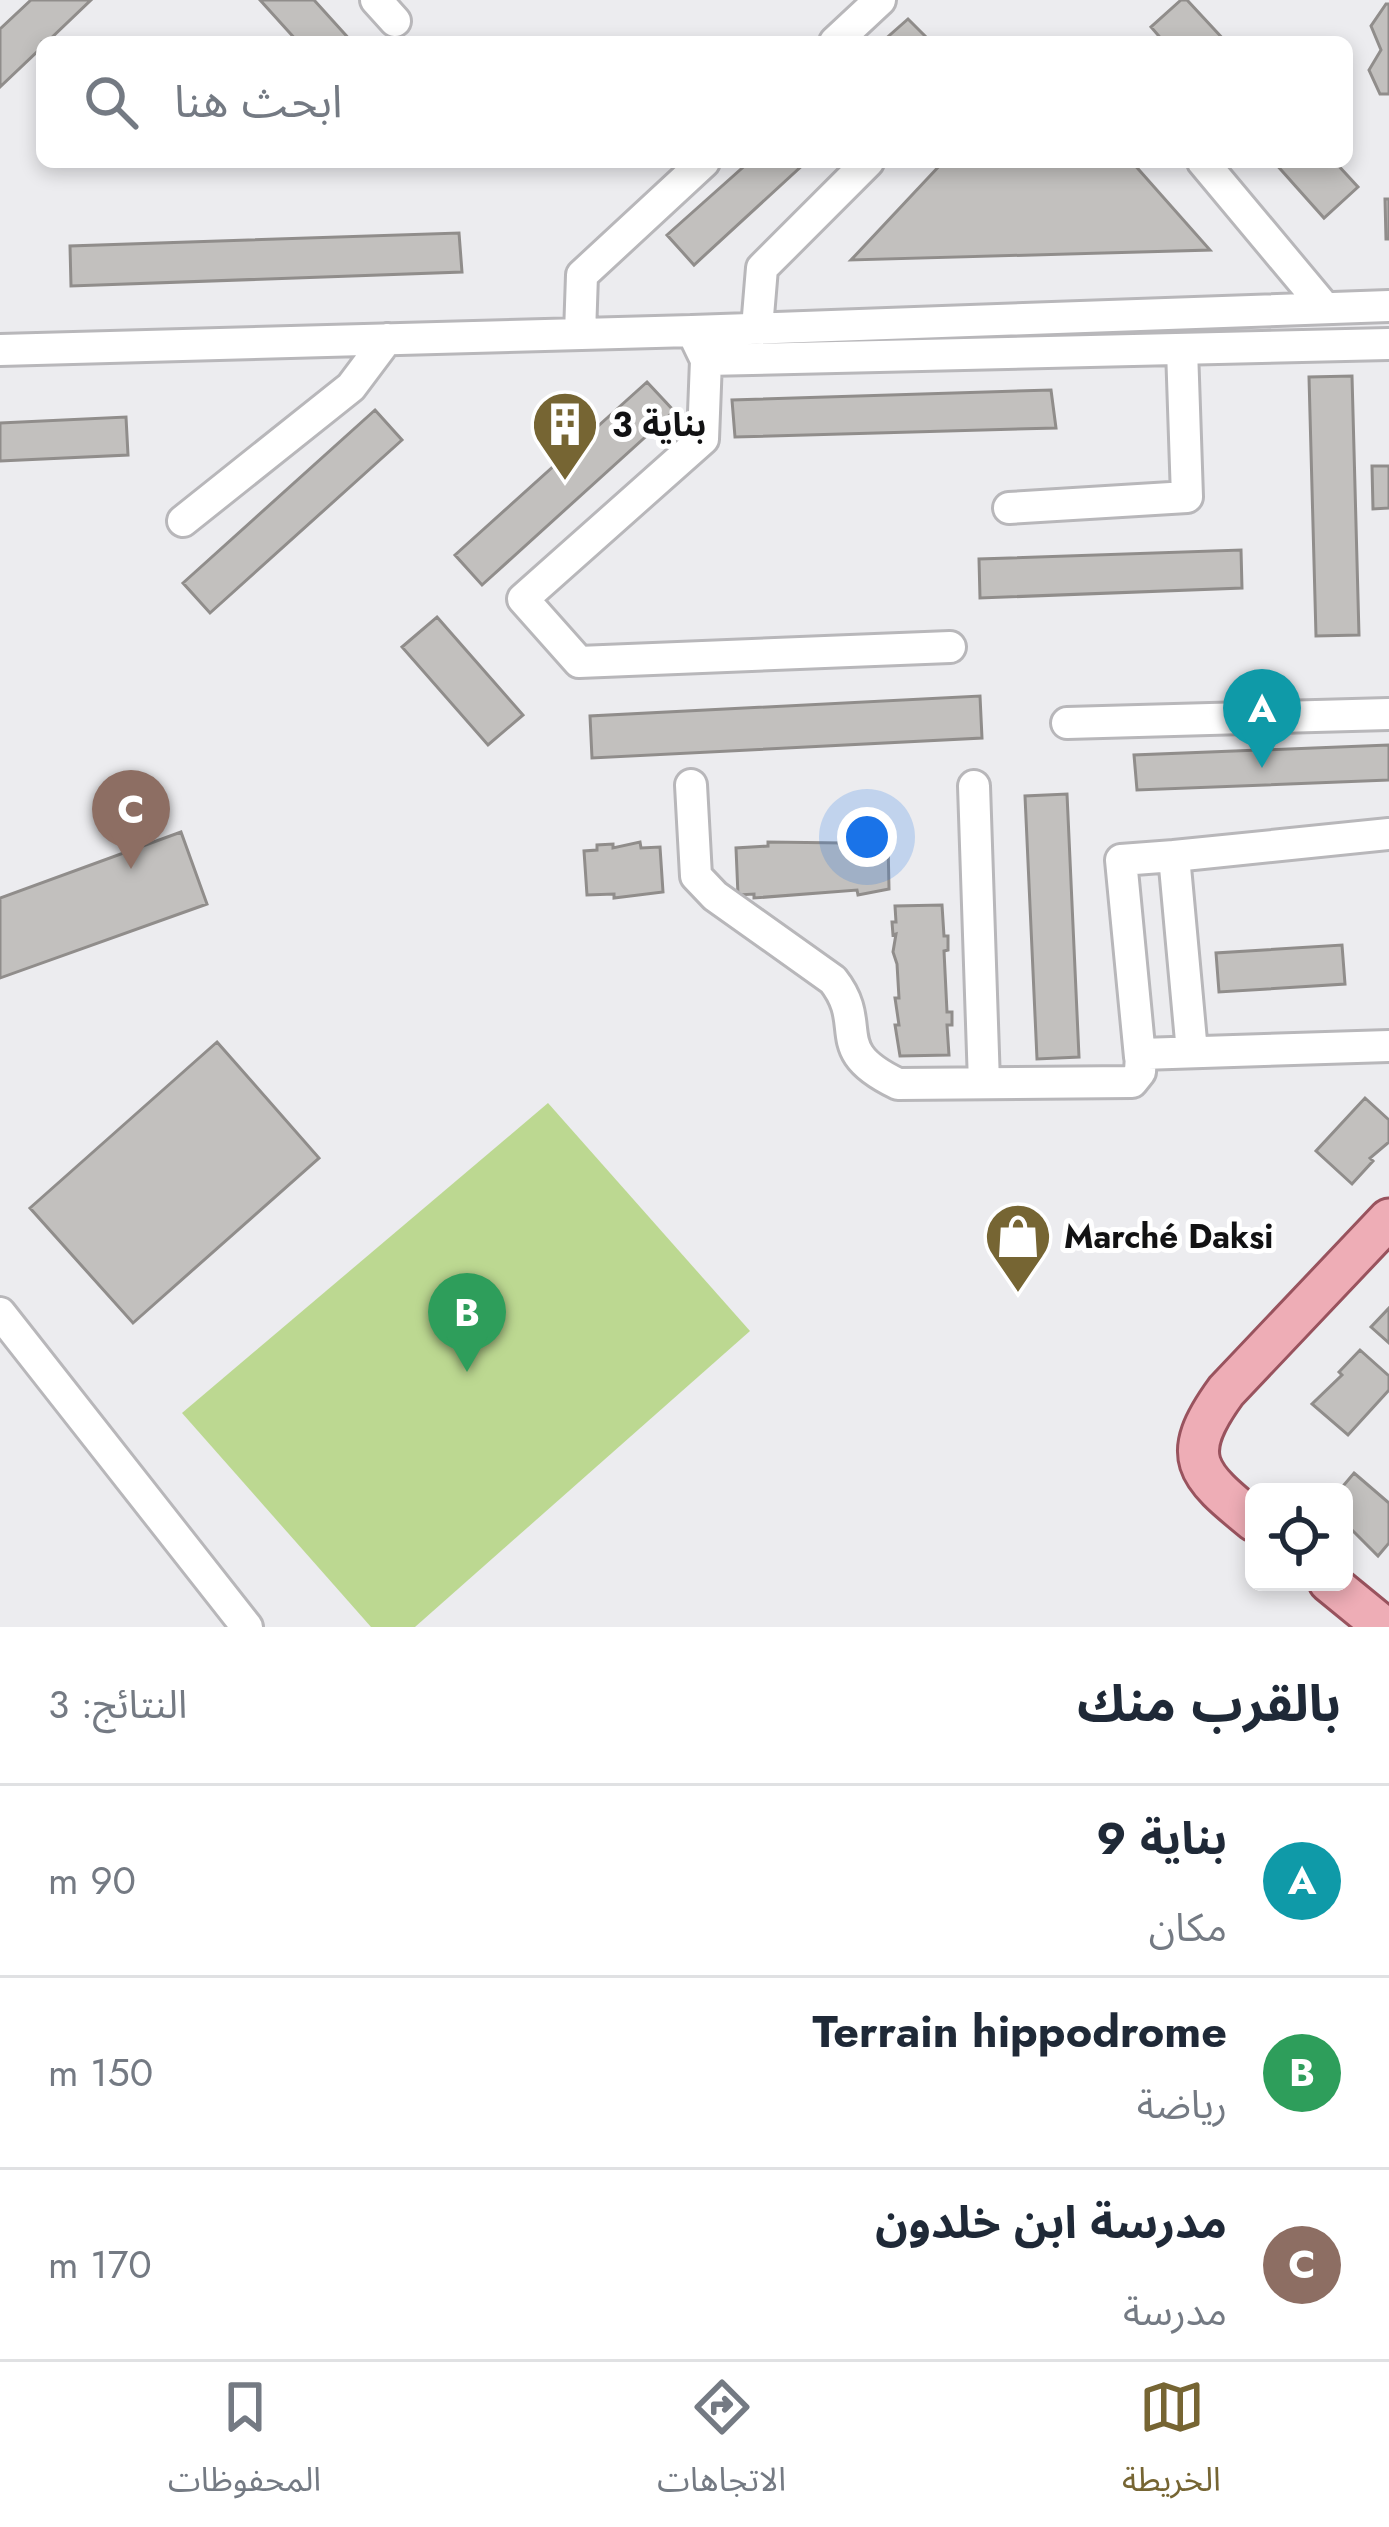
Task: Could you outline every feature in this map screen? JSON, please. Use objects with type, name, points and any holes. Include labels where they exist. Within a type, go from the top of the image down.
[{"type":"main road","points":[[1245,1514],[1216,1490],[1199,1468],[1196,1448],[1205,1420],[1226,1391],[1389,1219]]},
{"type":"main road","points":[[1340,1591],[1384,1627]]},
{"type":"street","points":[[841,36],[880,0]]},
{"type":"street","points":[[580,334],[582,275],[698,168]]},
{"type":"street","points":[[757,328],[763,268],[862,168]]},
{"type":"street","points":[[1208,168],[1325,308]]},
{"type":"street","points":[[0,350],[1389,306]]},
{"type":"street","points":[[692,331],[706,360],[703,439],[523,599],[580,662],[950,646]]},
{"type":"street","points":[[183,521],[351,387],[387,339]]},
{"type":"street","points":[[706,360],[1389,344]]},
{"type":"street","points":[[1009,508],[1187,497],[1182,349]]},
{"type":"street","points":[[1067,723],[1389,714]]},
{"type":"street","points":[[691,785],[696,876],[715,896],[833,980],[844,994],[856,1056],[898,1084],[1132,1082],[1140,1072],[1140,1058],[1121,860],[1389,834]]},
{"type":"street","points":[[974,786],[984,1083]]},
{"type":"street","points":[[1174,856],[1192,1052]]},
{"type":"street","points":[[1140,1058],[1141,1054],[1389,1046]]},
{"type":"street","points":[[0,1313],[247,1627]]},
{"type":"green space","points":[[548,1103],[750,1331],[415,1627],[371,1627],[182,1413]]},
{"type":"building","points":[[31,0],[91,0],[53,36],[36,36],[36,53],[0,87],[0,29]]},
{"type":"building","points":[[260,0],[314,0],[347,36],[293,36]]},
{"type":"building","points":[[1181,0],[1187,0],[1220,36],[1159,36],[1151,27]]},
{"type":"building","points":[[1386,4],[1389,94],[1380,94],[1369,70],[1381,50],[1371,26]]},
{"type":"building","points":[[908,19],[925,36],[889,36]]},
{"type":"building","points":[[742,168],[799,168],[694,265],[667,235]]},
{"type":"building","points":[[937,168],[1137,168],[1210,250],[851,260]]},
{"type":"building","points":[[1279,168],[1341,168],[1358,187],[1324,218]]},
{"type":"building","points":[[1385,199],[1389,199],[1389,239],[1386,239]]},
{"type":"building","points":[[459,233],[462,272],[71,286],[70,246]]},
{"type":"building","points":[[1352,376],[1359,635],[1316,636],[1309,377]]},
{"type":"building","name":"بناية 3","points":[[647,382],[674,411],[482,585],[455,555]]},
{"type":"building","points":[[1051,390],[1056,428],[735,437],[732,400]]},
{"type":"building","points":[[375,410],[402,440],[210,613],[183,583]]},
{"type":"building","points":[[126,417],[128,455],[0,461],[0,423]]},
{"type":"building","points":[[1372,466],[1389,466],[1389,508],[1373,509]]},
{"type":"building","points":[[1241,550],[1242,588],[980,598],[979,559]]},
{"type":"building","points":[[437,617],[523,715],[488,745],[402,647]]},
{"type":"building","points":[[980,696],[982,738],[592,758],[590,716]]},
{"type":"building","points":[[1389,745],[1389,780],[1137,790],[1134,755]]},
{"type":"building","points":[[1067,794],[1079,1057],[1037,1059],[1025,796]]},
{"type":"building","points":[[181,832],[207,904],[0,978],[0,898]]},
{"type":"building","points":[[857,837],[857,842],[888,841],[889,889],[858,895],[857,890],[754,898],[754,894],[738,895],[736,848],[768,846],[768,842],[844,843],[844,838]]},
{"type":"building","points":[[640,842],[641,848],[660,847],[663,892],[614,898],[614,894],[587,895],[584,851],[597,850],[597,845],[613,844],[613,848]]},
{"type":"building","points":[[942,905],[944,936],[948,936],[948,950],[944,951],[947,1012],[952,1012],[952,1025],[947,1025],[949,1055],[900,1056],[895,1025],[899,1025],[895,998],[899,998],[893,952],[895,906]]},
{"type":"building","points":[[1342,945],[1345,984],[1219,992],[1216,953]]},
{"type":"building","points":[[217,1042],[319,1158],[133,1323],[30,1208]]},
{"type":"building","points":[[1365,1098],[1389,1120],[1389,1142],[1370,1158],[1373,1161],[1352,1184],[1316,1151]]},
{"type":"building","points":[[1389,1308],[1389,1343],[1371,1327]]},
{"type":"building","points":[[1360,1350],[1389,1376],[1389,1390],[1348,1435],[1312,1404]]},
{"type":"building","points":[[1354,1473],[1389,1503],[1389,1543],[1378,1556],[1353,1531],[1353,1483],[1346,1483]]},
{"type":"place","name":"بناية 3","points":[[565,483]]},
{"type":"place","name":"بناية 9","points":[[1262,768]]},
{"type":"place","name":"مدرسة ابن خلدون","points":[[131,869]]},
{"type":"place","name":"Marché Daksi","points":[[1018,1295]]},
{"type":"place","name":"Terrain hippodrome","points":[[467,1372]]}]
